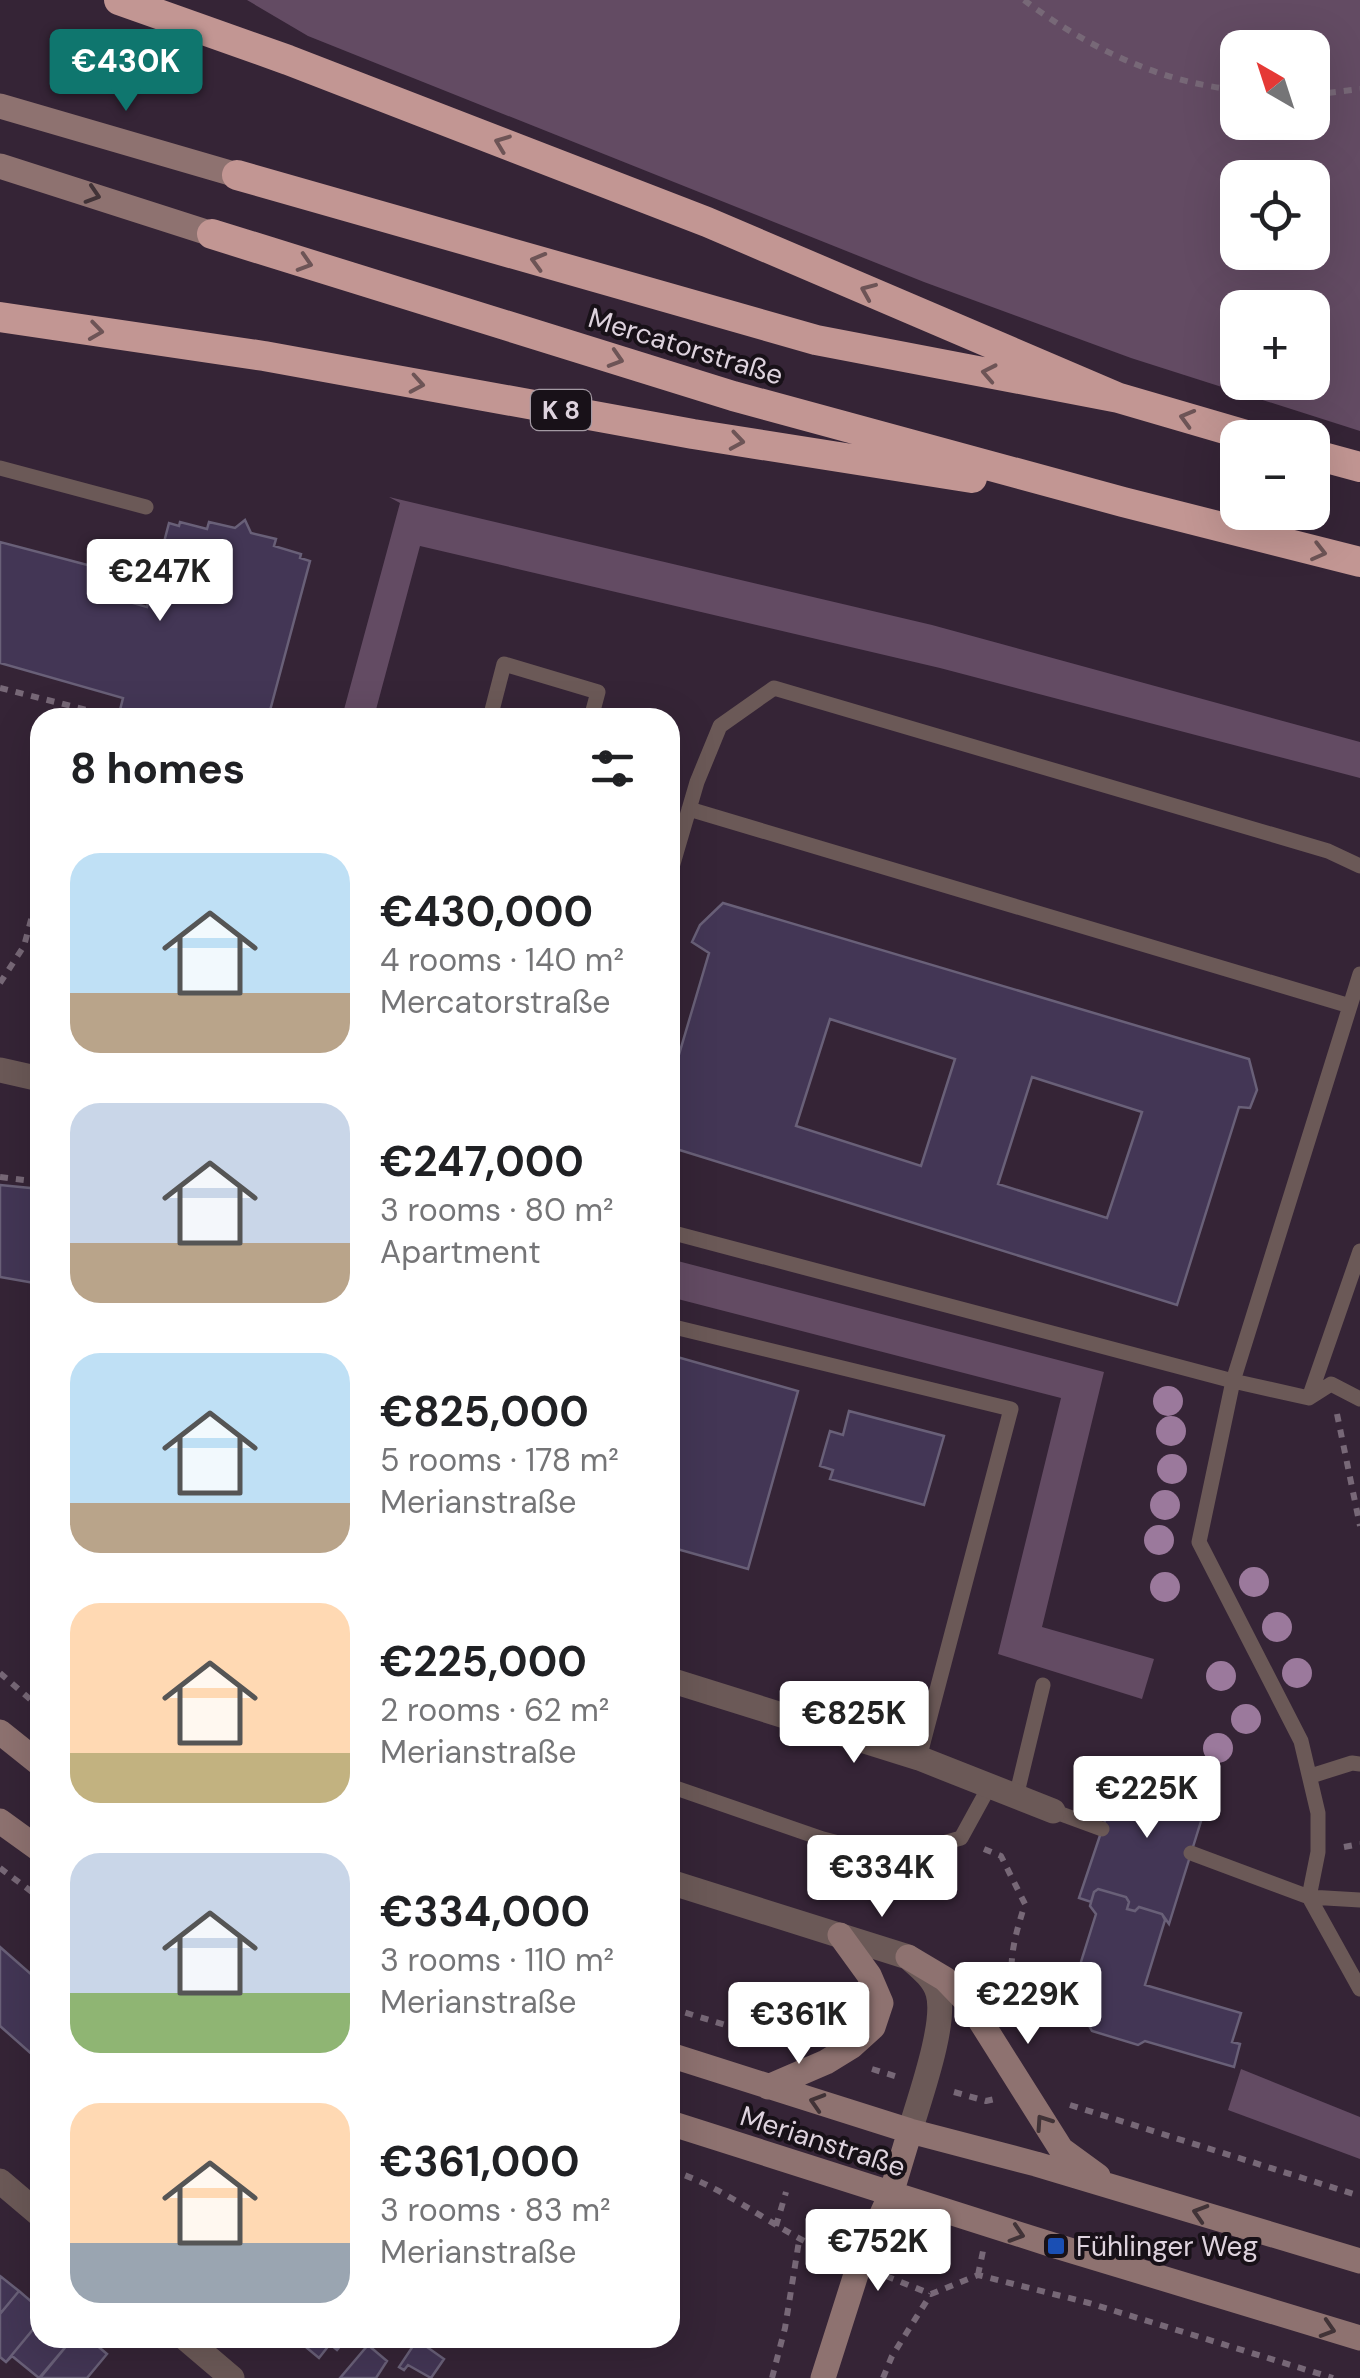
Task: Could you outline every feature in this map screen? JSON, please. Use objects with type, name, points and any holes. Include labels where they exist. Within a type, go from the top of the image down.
[{"type":"highway","points":[[120,0],[288,60],[707,222],[1119,398]]},
{"type":"highway","name":"Mercatorstraße","points":[[237,175],[816,340],[1119,398],[1220,427]]},
{"type":"highway","name":"Mercatorstraße","points":[[212,234],[734,396],[1360,562]]},
{"type":"highway","name":"K 8","points":[[0,316],[264,356],[693,434],[1123,502]]},
{"type":"highway","points":[[1330,459],[1360,467]]},
{"type":"street","name":"Mercatorstraße","points":[[0,106],[237,175]]},
{"type":"street","name":"Mercatorstraße","points":[[0,166],[212,234]]},
{"type":"street","points":[[0,1070],[30,1077]]},
{"type":"street","points":[[680,1683],[919,1758],[1053,1811]]},
{"type":"street","points":[[0,1732],[30,1756]]},
{"type":"street","points":[[0,1822],[30,1843]]},
{"type":"street","points":[[680,1885],[908,1957],[945,1979],[971,2006],[1061,2149],[1114,2188]]},
{"type":"street","points":[[768,2087],[826,2062],[873,2027],[881,2003],[869,1975],[840,1935]]},
{"type":"street","name":"Merianstraße","points":[[908,1957],[925,1972],[938,1992],[938,2022],[910,2131]]},
{"type":"street","name":"Merianstraße","points":[[680,2058],[910,2131],[1360,2261]]},
{"type":"street","name":"Merianstraße","points":[[680,2126],[1360,2338]]},
{"type":"street","points":[[824,2378],[859,2265],[891,2194],[910,2131]]},
{"type":"street","points":[[0,2181],[30,2206]]},
{"type":"street","points":[[197,2348],[232,2378]]},
{"type":"lane","points":[[0,468],[146,508]]},
{"type":"lane","points":[[493,708],[504,664],[598,692],[594,708]]},
{"type":"lane","points":[[680,840],[720,726],[774,688],[1328,851],[1360,866]]},
{"type":"lane","points":[[689,809],[1350,1006]]},
{"type":"lane","points":[[1360,974],[1233,1381],[1199,1542],[1301,1741],[1318,1813],[1318,1852],[1309,1896],[1360,1989]]},
{"type":"lane","points":[[680,1235],[1233,1381],[1309,1398],[1331,1384],[1360,1398]]},
{"type":"lane","points":[[1309,1398],[1360,1252]]},
{"type":"lane","points":[[680,1328],[1012,1409],[919,1758]]},
{"type":"lane","points":[[1016,1797],[1043,1685]]},
{"type":"lane","points":[[1311,1776],[1360,1764]]},
{"type":"lane","points":[[680,1789],[822,1839],[892,1858],[962,1838],[989,1787]]},
{"type":"lane","points":[[1053,1811],[1102,1830]]},
{"type":"lane","points":[[1191,1853],[1309,1896],[1360,1900]]},
{"type":"path","points":[[1024,0],[1060,27],[1156,74],[1220,86]]},
{"type":"path","points":[[1330,93],[1360,89]]},
{"type":"path","points":[[0,688],[79,708]]},
{"type":"path","points":[[0,983],[24,946],[30,924]]},
{"type":"path","points":[[0,1176],[30,1180]]},
{"type":"path","points":[[1331,1384],[1360,1526]]},
{"type":"path","points":[[0,1673],[30,1699]]},
{"type":"path","points":[[962,1838],[1001,1856],[1025,1904],[1013,1940],[1009,1973],[1022,2034]]},
{"type":"path","points":[[0,1868],[30,1890]]},
{"type":"path","points":[[1059,2098],[1074,2108],[1360,2196]]},
{"type":"path","points":[[680,2173],[706,2181],[799,2241],[931,2294]]},
{"type":"path","points":[[772,2378],[785,2328],[799,2241]]},
{"type":"path","points":[[883,2378],[892,2356],[931,2294],[978,2274],[1089,2303],[1333,2378]]},
{"type":"shaded area","points":[[247,0],[1360,0],[1360,431],[1263,400],[1330,400],[1330,290],[1220,290],[1220,386],[924,282],[308,36]]},
{"type":"shaded area","points":[[389,497],[932,625],[1360,742],[1360,778],[940,668],[420,546],[376,708],[344,708],[400,503]]},
{"type":"shaded area","points":[[680,1262],[1104,1372],[1042,1627],[1154,1659],[1142,1699],[998,1654],[1061,1398],[680,1300]]},
{"type":"shaded area","points":[[1241,2069],[1360,2117],[1360,2159],[1228,2110]]},
{"type":"building","points":[[245,520],[251,533],[276,539],[274,546],[310,561],[271,708],[120,708],[123,698],[0,663],[0,542],[114,572],[108,596],[147,607],[169,523],[207,529],[209,522],[235,528]]},
{"type":"building","points":[[723,903],[1249,1059],[1257,1090],[1250,1108],[1239,1107],[1177,1305],[680,1150],[680,1051],[709,953],[692,942],[700,925]],"holes":[[[830,1019],[955,1059],[921,1166],[796,1126]],[[1032,1077],[1142,1112],[1107,1218],[998,1184]]]},
{"type":"building","points":[[0,1185],[30,1188],[30,1282],[0,1277]]},
{"type":"building","points":[[680,1358],[798,1391],[748,1569],[680,1550]]},
{"type":"building","points":[[849,1411],[944,1436],[924,1505],[830,1479],[833,1470],[820,1466],[830,1431],[843,1435]]},
{"type":"building","points":[[1123,1767],[1211,1789],[1169,1924],[1162,1914],[1139,1907],[1135,1911],[1127,1909],[1126,1897],[1098,1889],[1091,1902],[1079,1898]]},
{"type":"building","points":[[1098,1889],[1126,1897],[1127,1909],[1135,1911],[1139,1907],[1162,1914],[1165,1920],[1145,1985],[1241,2013],[1232,2042],[1240,2044],[1234,2067],[1145,2041],[1138,2045],[1092,2031],[1075,2001],[1079,1988],[1075,1981],[1096,1914],[1090,1906]]},
{"type":"building","points":[[0,1947],[30,1973],[30,2053],[0,2026]]},
{"type":"building","points":[[0,2276],[19,2291],[0,2314]]},
{"type":"building","points":[[19,2291],[30,2300],[30,2333],[6,2362],[0,2357],[0,2314]]},
{"type":"building","points":[[30,2333],[30,2348],[64,2348],[39,2378],[12,2356],[6,2362]]},
{"type":"building","points":[[65,2348],[100,2348],[107,2354],[87,2378],[40,2378]]},
{"type":"building","points":[[307,2348],[327,2348],[319,2358]]},
{"type":"building","points":[[365,2348],[372,2348],[387,2361],[376,2378],[340,2378]]},
{"type":"building","points":[[412,2348],[428,2348],[444,2359],[431,2378],[408,2365],[404,2370],[399,2367]]},
{"type":"place","name":"Fühlinger Weg","points":[[1056,2246]]}]
